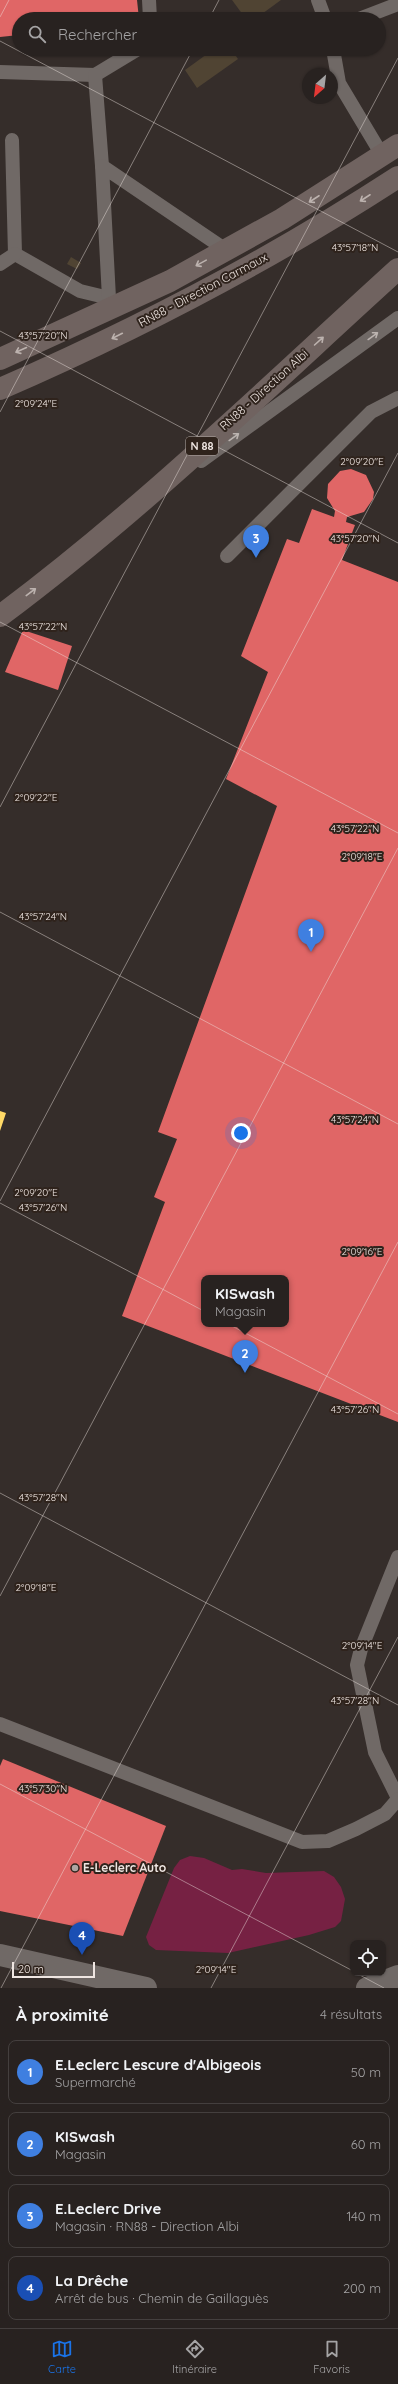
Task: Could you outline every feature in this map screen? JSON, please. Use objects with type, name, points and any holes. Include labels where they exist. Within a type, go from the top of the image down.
[{"type":"main road","points":[[0,359],[110,303],[170,281],[282,219],[390,150]]},
{"type":"main road","name":"RN88 - Direction Carmaux","points":[[0,389],[88,351],[231,278],[398,177]]},
{"type":"main road","name":"RN88 - Direction Albi","points":[[0,616],[54,576],[123,518],[398,270]]},
{"type":"street","points":[[0,1955],[146,1988]]},
{"type":"street","points":[[367,1988],[398,1976]]},
{"type":"lane","points":[[148,0],[149,12]]},
{"type":"lane","points":[[318,0],[322,12]]},
{"type":"lane","points":[[378,12],[398,4]]},
{"type":"lane","points":[[0,72],[95,75],[126,56]]},
{"type":"lane","points":[[334,56],[339,83],[390,150]]},
{"type":"lane","points":[[15,254],[80,291],[110,303],[95,75]]},
{"type":"lane","points":[[12,140],[15,254]]},
{"type":"lane","points":[[102,166],[226,250]]},
{"type":"lane","points":[[0,264],[15,254]]},
{"type":"lane","points":[[123,518],[398,318]]},
{"type":"lane","points":[[227,556],[371,412],[398,398]]},
{"type":"lane","points":[[0,1724],[302,1842],[328,1841],[385,1814],[398,1799],[375,1752],[357,1665],[361,1649],[398,1556]]},
{"type":"shaded area","points":[[190,1856],[204,1858],[232,1870],[242,1869],[266,1873],[324,1871],[334,1877],[341,1887],[345,1899],[341,1921],[335,1927],[309,1935],[228,1953],[156,1950],[149,1945],[146,1937],[174,1868],[180,1860]]},
{"type":"building: Logements","points":[[0,1111],[6,1113],[0,1131]]},
{"type":"building: Commerces","points":[[0,0],[137,0],[138,12],[12,12],[12,36],[0,37]]},
{"type":"building: Commerces","points":[[351,469],[366,475],[374,492],[373,499],[364,512],[347,517],[346,522],[355,525],[342,560],[398,582],[398,1422],[122,1316],[165,1202],[154,1197],[177,1139],[158,1132],[277,806],[226,779],[268,672],[241,656],[287,539],[299,543],[312,509],[334,517],[335,511],[327,498],[328,484],[340,471]]},
{"type":"building: Commerces","points":[[23,630],[72,646],[58,690],[5,672]]},
{"type":"building: Commerces","name":"E-Leclerc Auto","points":[[3,1759],[166,1826],[123,1936],[0,1911],[0,1766]]},
{"type":"building: Autres","points":[[232,0],[281,0],[265,12],[241,12]]},
{"type":"building: Autres","points":[[204,56],[236,56],[238,59],[197,88],[185,70]]},
{"type":"building: Autres","points":[[71,257],[81,263],[77,269],[67,264]]},
{"type":"place","name":"E.Leclerc Drive","points":[[256,558]]},
{"type":"place","name":"E.Leclerc Lescure d'Albigeois","points":[[311,952]]},
{"type":"place","name":"KISwash","points":[[245,1373]]},
{"type":"place","name":"E-Leclerc Auto","points":[[75,1868]]},
{"type":"place","name":"La Drêche","points":[[82,1955]]}]
